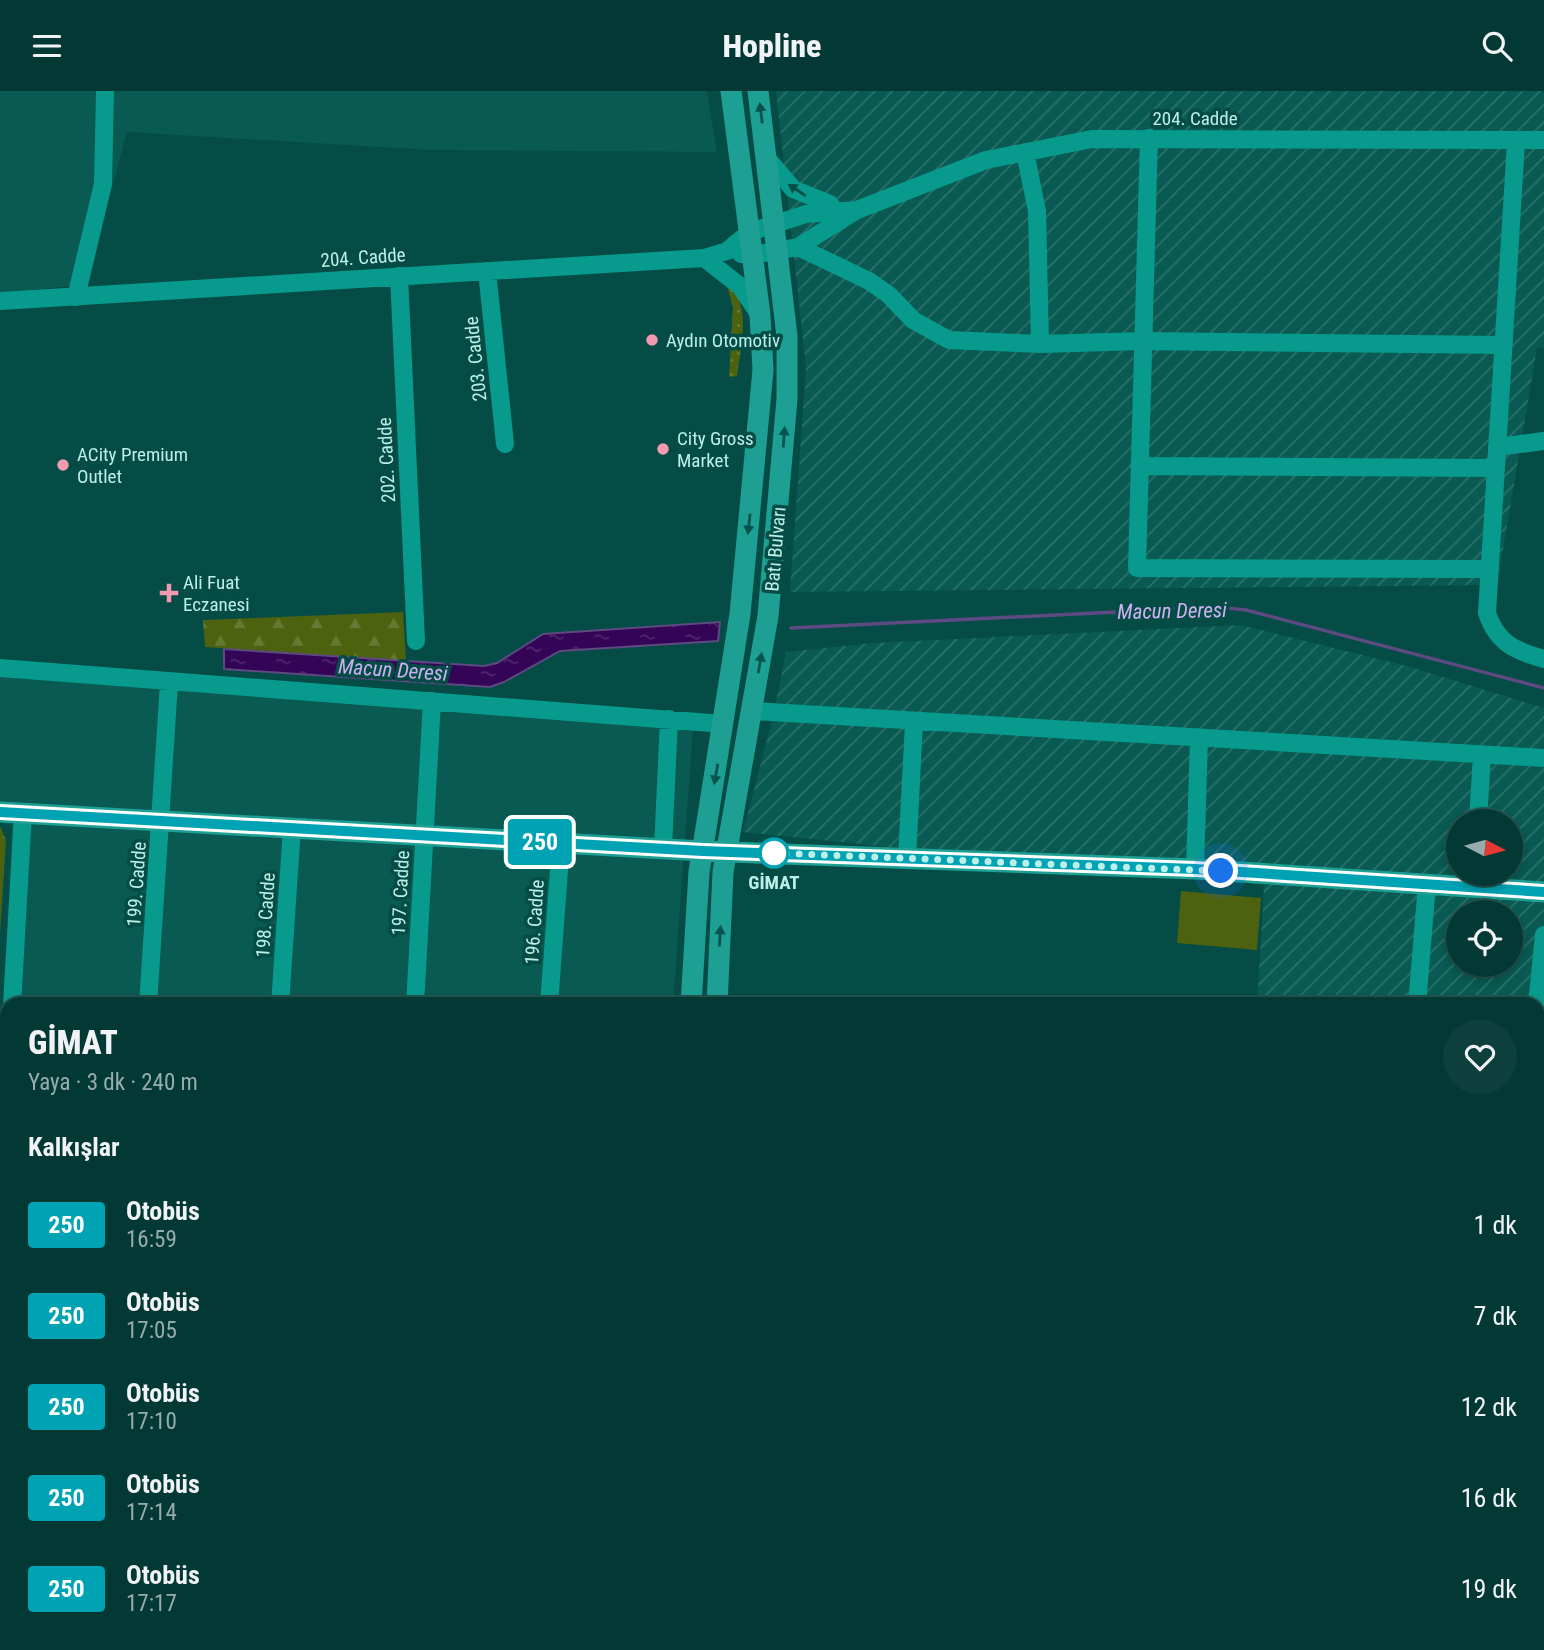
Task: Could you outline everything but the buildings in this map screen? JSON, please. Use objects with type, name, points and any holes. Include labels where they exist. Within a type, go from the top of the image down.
[{"type":"main road","name":"Batı Bulvarı","points":[[692,997],[703,851],[740,614],[763,370],[760,315],[731,91]]},
{"type":"main road","name":"Batı Bulvarı","points":[[718,997],[727,852],[774,569],[787,399],[788,249],[774,225],[758,91]]},
{"type":"main road","points":[[0,812],[703,851],[1195,869],[1427,884],[1446,882]]},
{"type":"main road","points":[[1510,886],[1544,892]]},
{"type":"street","points":[[76,297],[103,184],[105,91]]},
{"type":"street","points":[[1149,138],[1137,568],[1489,569]]},
{"type":"street","name":"204. Cadde","points":[[727,251],[753,255],[788,249],[820,236],[857,210],[986,160],[1092,139],[1544,140]]},
{"type":"street","points":[[1516,142],[1487,613],[1493,631],[1514,651],[1544,659]]},
{"type":"street","points":[[1026,152],[1037,211],[1040,344]]},
{"type":"street","points":[[766,157],[793,189],[830,204],[834,211]]},
{"type":"street","name":"204. Cadde","points":[[0,302],[704,258],[727,251],[750,232],[806,214],[857,210]]},
{"type":"street","points":[[788,249],[869,281],[938,336],[981,343],[1142,341],[1503,345]]},
{"type":"street","points":[[704,258],[740,286],[760,315]]},
{"type":"street","name":"203. Cadde","points":[[488,271],[505,444]]},
{"type":"street","name":"202. Cadde","points":[[398,276],[416,641]]},
{"type":"street","points":[[1497,447],[1544,441]]},
{"type":"street","points":[[1139,466],[1495,468]]},
{"type":"street","points":[[0,668],[724,724]]},
{"type":"street","name":"199. Cadde","points":[[149,997],[169,683]]},
{"type":"street","name":"197. Cadde","points":[[415,997],[432,701]]},
{"type":"street","points":[[752,711],[1544,758]]},
{"type":"street","points":[[663,848],[669,719]]},
{"type":"street","points":[[907,858],[914,722]]},
{"type":"street","points":[[1195,869],[1199,738]]},
{"type":"street","points":[[1479,809],[1482,755]]},
{"type":"street","points":[[12,997],[23,813]]},
{"type":"street","name":"198. Cadde","points":[[281,997],[292,828]]},
{"type":"street","name":"196. Cadde","points":[[550,997],[561,843]]},
{"type":"street","points":[[1418,997],[1427,884]]},
{"type":"street","points":[[1538,997],[1544,935]]},
{"type":"shaded area","points":[[0,91],[707,91],[717,152],[430,150],[127,132],[86,284],[0,294]]},
{"type":"shaded area","points":[[776,91],[1544,91],[1544,348],[1537,348],[1497,585],[790,592],[806,368]]},
{"type":"shaded area","points":[[1241,625],[1407,666],[1544,708],[1544,997],[1257,997],[1264,885],[743,832],[773,717],[786,652],[873,643]]},
{"type":"shaded area","points":[[0,672],[693,730],[674,997],[8,997],[12,825],[0,823]]},
{"type":"green space","points":[[727,286],[733,287],[743,319],[737,376],[729,377],[733,307]]},
{"type":"green space","points":[[403,612],[406,661],[205,647],[203,620]]},
{"type":"green space","points":[[0,826],[6,840],[0,934]]},
{"type":"green space","points":[[1181,891],[1261,898],[1257,950],[1177,943]]},
{"type":"water","points":[[720,622],[718,641],[560,651],[490,687],[224,669],[224,649],[484,666],[497,663],[543,634]]},
{"type":"waterway","name":"Macun Deresi","points":[[791,628],[1217,607],[1246,610],[1544,688]]},
{"type":"bus line","name":"250","points":[[0,812],[703,851],[1195,869],[1544,892]]},
{"type":"place","name":"Aydın Otomotiv","points":[[652,340]]},
{"type":"place","name":"City Gross Market","points":[[663,449]]},
{"type":"place","name":"ACity Premium Outlet","points":[[63,465]]},
{"type":"place","name":"Ali Fuat Eczanesi","points":[[169,593]]},
{"type":"place","name":"GİMAT","points":[[774,853]]},
{"type":"route","points":[[774,853],[1221,871]]}]
